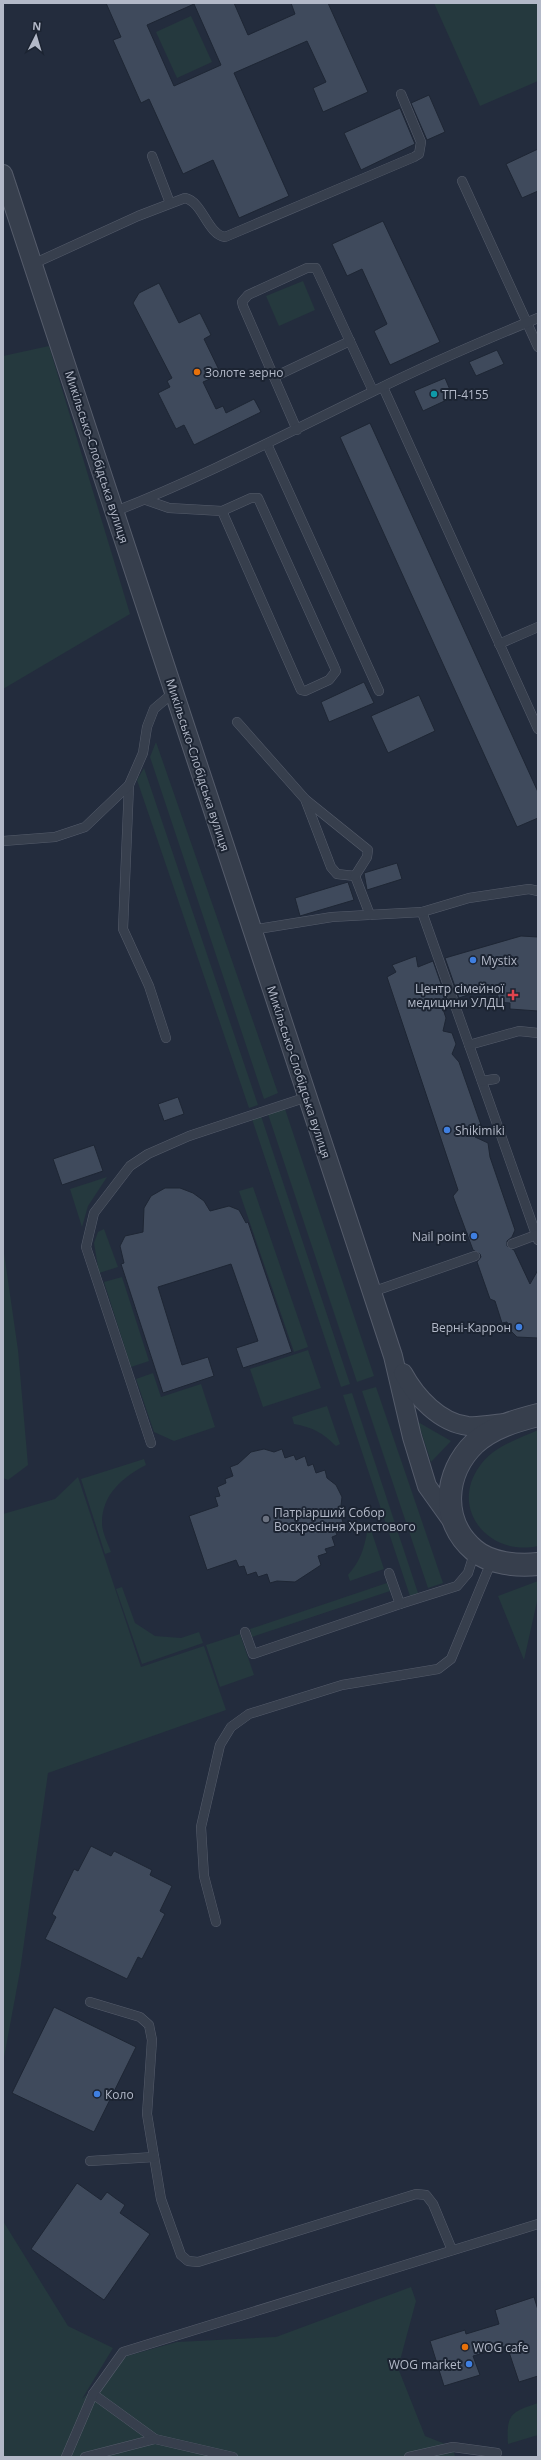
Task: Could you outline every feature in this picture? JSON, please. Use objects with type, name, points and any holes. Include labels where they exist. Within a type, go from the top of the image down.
[{"type":"street","name":"Микільсько-Слобідська вулиця","points":[[3,174],[116,511],[252,930],[393,1356],[412,1436],[427,1486],[452,1521]]},
{"type":"street","name":"Микільсько-Слобідська вулиця","points":[[393,1356],[414,1393],[449,1421],[468,1426],[508,1423]]},
{"type":"street","points":[[538,1415],[508,1423],[489,1432],[462,1458],[452,1480],[449,1498],[452,1521],[483,1556],[512,1564],[538,1565]]},
{"type":"lane","points":[[34,264],[170,203],[185,198],[190,199],[218,234],[226,237],[414,158],[419,154],[421,142],[401,94]]},
{"type":"lane","points":[[152,156],[170,203]]},
{"type":"lane","points":[[462,181],[538,347]]},
{"type":"lane","points":[[297,430],[243,306],[244,298],[248,295],[307,268],[316,268],[373,391]]},
{"type":"lane","points":[[116,511],[146,500],[268,444],[383,386],[538,318]]},
{"type":"lane","points":[[274,377],[350,341]]},
{"type":"lane","points":[[383,386],[538,729]]},
{"type":"lane","points":[[268,444],[379,691]]},
{"type":"lane","points":[[146,500],[169,508],[222,511],[254,497],[261,502],[336,671],[329,680],[305,691],[302,690],[222,511]]},
{"type":"lane","points":[[499,644],[538,627]]},
{"type":"lane","points":[[3,841],[55,837],[85,827],[129,784],[143,753],[147,727],[154,709],[174,692]]},
{"type":"lane","points":[[237,722],[305,799],[368,850],[367,857],[355,876]]},
{"type":"lane","points":[[129,784],[123,929],[149,986],[166,1038]]},
{"type":"lane","points":[[305,799],[334,872],[342,876],[355,876]]},
{"type":"lane","points":[[355,876],[370,915]]},
{"type":"lane","points":[[252,930],[332,917],[422,912],[469,898],[529,890],[538,891]]},
{"type":"lane","points":[[422,912],[537,1238],[512,1244]]},
{"type":"lane","points":[[469,1045],[519,1031],[538,1033]]},
{"type":"lane","points":[[482,1081],[495,1078]]},
{"type":"lane","points":[[150,1443],[86,1247],[94,1213],[130,1166],[148,1154],[189,1136],[307,1096]]},
{"type":"lane","points":[[372,1292],[475,1256]]},
{"type":"lane","points":[[245,1632],[253,1654],[457,1586],[483,1556]]},
{"type":"lane","points":[[216,1922],[204,1876],[201,1827],[220,1745],[231,1727],[249,1714],[342,1686],[438,1669],[451,1659],[483,1556]]},
{"type":"lane","points":[[389,1573],[400,1604]]},
{"type":"lane","points":[[90,2002],[140,2017],[149,2025],[152,2040],[147,2114],[154,2157],[161,2199],[181,2255],[188,2261],[198,2262],[416,2194],[426,2195],[433,2204],[452,2250]]},
{"type":"lane","points":[[90,2161],[154,2157]]},
{"type":"lane","points":[[66,2457],[93,2394],[123,2352],[538,2224]]},
{"type":"lane","points":[[93,2394],[155,2439],[233,2457]]},
{"type":"lane","points":[[85,2457],[155,2439]]},
{"type":"lane","points":[[409,2457],[453,2447],[497,2453]]},
{"type":"green space","points":[[434,3],[538,3],[538,81],[480,106]]},
{"type":"green space","points":[[191,16],[212,62],[177,78],[156,32]]},
{"type":"green space","points":[[303,281],[315,310],[279,326],[266,296]]},
{"type":"green space","points":[[49,346],[130,614],[3,689],[3,356]]},
{"type":"green space","points":[[156,742],[278,1093],[264,1099],[150,757]]},
{"type":"green space","points":[[144,768],[258,1105],[249,1108],[137,780]]},
{"type":"green space","points":[[285,1109],[374,1376],[357,1382],[268,1114]]},
{"type":"green space","points":[[261,1116],[350,1384],[341,1387],[252,1119]]},
{"type":"green space","points":[[107,1177],[88,1206],[82,1227],[70,1189]]},
{"type":"green space","points":[[253,1187],[308,1347],[294,1352],[239,1191]]},
{"type":"green space","points":[[104,1229],[118,1267],[99,1273],[94,1243],[98,1232]]},
{"type":"green space","points":[[3,1246],[18,1350],[28,1465],[8,1480],[3,1478]]},
{"type":"green space","points":[[122,1277],[149,1361],[131,1367],[104,1282]]},
{"type":"green space","points":[[308,1350],[321,1388],[263,1407],[250,1369]]},
{"type":"green space","points":[[153,1373],[161,1397],[201,1384],[215,1427],[174,1441],[154,1432],[136,1379]]},
{"type":"green space","points":[[376,1387],[443,1583],[428,1588],[362,1391]]},
{"type":"green space","points":[[352,1393],[418,1593],[410,1596],[343,1395]]},
{"type":"green space","points":[[327,1406],[340,1444],[336,1446],[317,1431],[294,1424],[292,1417]]},
{"type":"green space","points":[[418,1422],[451,1441],[431,1462]]},
{"type":"green space","points":[[538,1430],[538,1546],[520,1548],[504,1544],[490,1537],[479,1527],[472,1514],[469,1499],[471,1483],[479,1467],[491,1454],[506,1444]]},
{"type":"green space","points":[[144,1459],[146,1465],[122,1481],[115,1488],[106,1503],[103,1513],[102,1527],[111,1552],[105,1554],[81,1479]]},
{"type":"green space","points":[[78,1477],[141,1667],[204,1646],[226,1710],[48,1773],[20,1971],[3,2063],[3,1514],[55,1499]]},
{"type":"green space","points":[[371,1530],[384,1569],[350,1581],[348,1575],[356,1565],[361,1555],[367,1532]]},
{"type":"green space","points":[[538,1581],[538,1597],[524,1660],[498,1596]]},
{"type":"green space","points":[[387,1583],[390,1591],[252,1637],[250,1629]]},
{"type":"green space","points":[[122,1587],[135,1623],[155,1636],[181,1638],[199,1632],[203,1643],[142,1664],[116,1589]]},
{"type":"green space","points":[[240,1634],[254,1675],[220,1687],[206,1645]]},
{"type":"green space","points":[[3,2221],[68,2326],[113,2348],[82,2399],[127,2356],[177,2342],[276,2337],[411,2287],[416,2301],[398,2368],[425,2436],[453,2447],[455,2457],[3,2457]]},
{"type":"green space","points":[[538,2403],[538,2435],[508,2444],[509,2420],[516,2412]]},
{"type":"building","points":[[106,3],[234,3],[248,35],[295,14],[291,3],[328,3],[368,92],[323,112],[313,88],[326,82],[307,41],[234,73],[289,196],[239,218],[213,160],[183,174],[149,99],[141,103],[113,40],[121,37]],"holes":[[[194,4],[221,65],[174,86],[147,25]]]},
{"type":"building","points":[[429,95],[445,132],[427,140],[411,103]]},
{"type":"building","points":[[400,108],[415,144],[361,170],[344,133]]},
{"type":"building","points":[[538,149],[538,191],[522,198],[506,164]]},
{"type":"building","points":[[383,221],[440,342],[390,365],[374,331],[387,324],[362,269],[347,276],[332,244]]},
{"type":"building","points":[[159,283],[179,323],[200,313],[211,335],[204,339],[221,374],[203,382],[216,409],[223,406],[226,413],[254,399],[261,412],[194,445],[184,425],[176,429],[158,393],[170,387],[167,381],[172,378],[133,303],[139,293]]},
{"type":"building","points":[[497,350],[504,364],[476,376],[469,362]]},
{"type":"building","name":"ТП-4155","points":[[445,378],[453,397],[423,411],[414,391]]},
{"type":"building","points":[[370,423],[538,792],[538,818],[517,827],[340,437]]},
{"type":"building","points":[[364,682],[374,703],[329,722],[321,702]]},
{"type":"building","points":[[419,695],[435,731],[388,753],[371,716]]},
{"type":"building","points":[[397,863],[402,879],[367,890],[364,873]]},
{"type":"building","points":[[348,882],[354,900],[300,916],[295,898]]},
{"type":"building","points":[[521,936],[538,937],[538,1011],[510,1009],[510,1003],[497,1002],[499,984],[459,998],[445,958]]},
{"type":"building","points":[[416,956],[418,967],[433,961],[447,1001],[441,1003],[446,1018],[443,1031],[452,1033],[456,1044],[452,1054],[459,1062],[481,1125],[475,1137],[488,1143],[490,1157],[515,1230],[512,1237],[507,1241],[507,1246],[514,1250],[530,1284],[538,1270],[538,1338],[517,1337],[511,1331],[507,1322],[502,1323],[495,1301],[490,1299],[477,1262],[481,1257],[480,1254],[473,1250],[453,1196],[458,1190],[387,977],[396,972],[392,965]]},
{"type":"building","points":[[178,1097],[184,1114],[164,1121],[158,1104]]},
{"type":"building","points":[[94,1145],[103,1171],[62,1185],[53,1159]]},
{"type":"building","points":[[165,1188],[180,1188],[193,1193],[204,1201],[210,1211],[229,1206],[239,1210],[246,1223],[248,1222],[292,1352],[243,1368],[236,1348],[258,1341],[231,1264],[158,1287],[182,1365],[208,1357],[214,1376],[163,1393],[121,1264],[124,1263],[120,1246],[125,1236],[143,1232],[144,1208],[151,1196]]},
{"type":"building","name":"Патріарший Собор Воскресіння Христового","points":[[264,1449],[274,1452],[282,1449],[285,1458],[294,1455],[296,1460],[305,1456],[308,1466],[313,1464],[316,1473],[325,1470],[327,1478],[336,1485],[342,1497],[340,1514],[343,1522],[333,1525],[337,1535],[332,1537],[335,1546],[325,1549],[327,1553],[318,1556],[321,1565],[295,1582],[277,1581],[270,1583],[267,1574],[258,1577],[256,1572],[247,1575],[244,1566],[239,1567],[236,1560],[207,1570],[189,1516],[218,1506],[215,1497],[220,1496],[217,1487],[226,1483],[225,1479],[233,1476],[230,1467],[238,1464],[251,1452]]},
{"type":"building","points":[[91,1846],[111,1856],[114,1851],[152,1870],[150,1875],[172,1886],[160,1911],[165,1914],[142,1959],[138,1957],[127,1979],[45,1939],[56,1917],[52,1914],[74,1869],[78,1871]]},
{"type":"building","points":[[54,2007],[136,2047],[94,2132],[12,2093]]},
{"type":"building","points":[[77,2183],[101,2200],[107,2192],[125,2205],[120,2213],[150,2234],[104,2300],[31,2249]]},
{"type":"building","points":[[534,2297],[538,2310],[538,2376],[519,2382],[507,2346],[473,2356],[480,2375],[444,2386],[430,2341],[465,2330],[466,2334],[499,2324],[495,2310]]},
{"type":"place","name":"Золоте зерно","points":[[197,372]]},
{"type":"place","name":"ТП-4155","points":[[434,394]]},
{"type":"place","name":"Mystix","points":[[473,960]]},
{"type":"place","name":"Центр сімейної медицини УЛДЦ","points":[[513,995]]},
{"type":"place","name":"Shikimiki","points":[[447,1130]]},
{"type":"place","name":"Nail point","points":[[474,1236]]},
{"type":"place","name":"Верні-Каррон","points":[[519,1327]]},
{"type":"place","name":"Патріарший Собор Воскресіння Христового","points":[[266,1519]]},
{"type":"place","name":"Коло","points":[[97,2094]]},
{"type":"place","name":"WOG cafe","points":[[465,2347]]},
{"type":"place","name":"WOG market","points":[[469,2364]]}]
